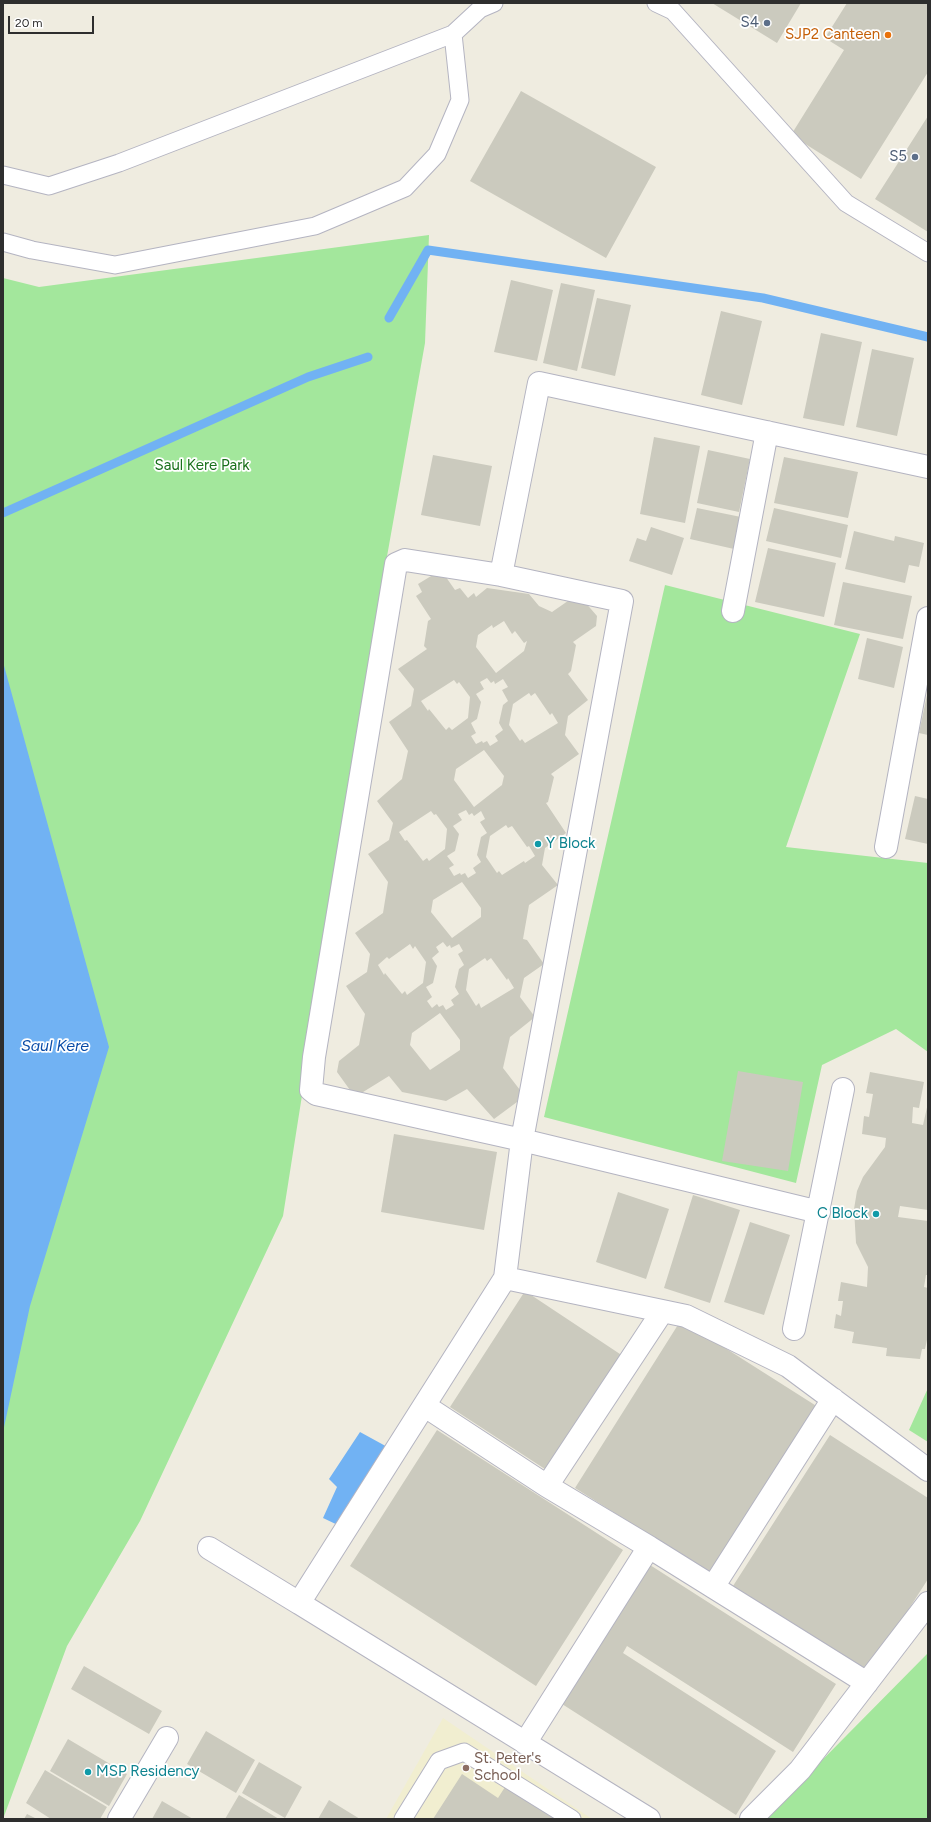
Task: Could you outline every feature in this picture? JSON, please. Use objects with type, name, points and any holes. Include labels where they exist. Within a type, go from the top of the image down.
[{"type":"street","points":[[501,575],[539,383],[928,467]]},
{"type":"street","points":[[733,611],[767,432]]},
{"type":"street","points":[[299,1603],[506,1278],[522,1140],[622,601],[501,575],[405,560],[396,564],[317,1042],[311,1090],[316,1094],[522,1140],[819,1212]]},
{"type":"street","points":[[886,847],[928,618]]},
{"type":"street","points":[[794,1329],[843,1089]]},
{"type":"street","points":[[506,1278],[686,1316],[788,1366],[928,1470]]},
{"type":"street","points":[[547,1486],[662,1312]]},
{"type":"street","points":[[713,1587],[833,1399]]},
{"type":"street","points":[[425,1406],[547,1486],[648,1546],[866,1684]]},
{"type":"street","points":[[525,1743],[648,1546]]},
{"type":"street","points":[[210,1548],[649,1819]]},
{"type":"street","points":[[751,1819],[800,1770],[928,1603]]},
{"type":"street","points":[[119,1819],[167,1738]]},
{"type":"lane","points":[[3,175],[49,186],[126,160],[454,34],[480,9],[494,3]]},
{"type":"lane","points":[[656,3],[673,10],[846,203],[928,253]]},
{"type":"lane","points":[[3,242],[32,250],[115,265],[315,226],[405,188],[437,154],[460,100],[454,34]]},
{"type":"lane","points":[[402,1819],[439,1760],[464,1752],[572,1819]]},
{"type":"shaded area","name":"St. Peter's School","points":[[443,1718],[592,1819],[386,1819]]},
{"type":"green space","name":"Saul Kere Park","points":[[429,235],[425,343],[386,562],[283,1216],[140,1521],[67,1646],[3,1819],[3,278],[39,287]]},
{"type":"green space","points":[[665,585],[860,634],[786,847],[928,863],[928,1052],[896,1029],[822,1065],[796,1183],[544,1117]]},
{"type":"green space","points":[[928,1388],[928,1442],[909,1430]]},
{"type":"green space","points":[[928,1653],[928,1819],[764,1819]]},
{"type":"water","name":"Saul Kere","points":[[3,662],[109,1047],[30,1306],[3,1432]]},
{"type":"water","points":[[360,1432],[391,1449],[342,1527],[323,1518],[337,1487],[329,1479]]},
{"type":"building","name":"S4","points":[[712,3],[801,3],[777,43]]},
{"type":"building","points":[[847,3],[928,3],[928,72],[861,179],[791,135],[844,50],[825,38]]},
{"type":"building","points":[[521,91],[656,167],[606,258],[470,181]]},
{"type":"building","name":"S5","points":[[928,116],[928,232],[875,199]]},
{"type":"building","points":[[511,280],[553,290],[537,361],[494,352]]},
{"type":"building","points":[[561,283],[595,290],[577,371],[543,363]]},
{"type":"building","points":[[597,298],[631,305],[615,376],[581,368]]},
{"type":"building","points":[[721,311],[762,321],[742,405],[701,395]]},
{"type":"building","points":[[821,333],[862,342],[844,426],[803,418]]},
{"type":"building","points":[[872,349],[914,358],[897,436],[856,427]]},
{"type":"building","points":[[654,437],[700,446],[685,523],[640,514]]},
{"type":"building","points":[[708,450],[750,459],[739,512],[697,503]]},
{"type":"building","points":[[433,455],[492,466],[480,526],[421,515]]},
{"type":"building","points":[[784,457],[858,472],[848,518],[774,503]]},
{"type":"building","points":[[697,508],[741,517],[734,549],[690,539]]},
{"type":"building","points":[[774,508],[848,525],[841,558],[766,541]]},
{"type":"building","points":[[651,527],[684,538],[672,575],[629,561],[637,538],[646,541]]},
{"type":"building","points":[[854,531],[894,541],[895,536],[924,543],[919,567],[909,565],[905,583],[845,569]]},
{"type":"building","points":[[768,548],[836,563],[824,617],[755,602]]},
{"type":"building","name":"Y Block","points":[[441,570],[455,590],[460,588],[468,598],[474,593],[476,597],[487,588],[529,594],[539,606],[552,612],[578,594],[597,616],[596,626],[573,642],[576,645],[571,671],[568,674],[588,700],[568,716],[565,735],[579,754],[551,774],[554,777],[548,802],[546,803],[566,833],[545,848],[542,865],[558,885],[529,905],[523,939],[527,940],[544,964],[524,978],[520,997],[535,1017],[510,1037],[503,1068],[520,1090],[517,1102],[494,1119],[467,1089],[446,1101],[402,1092],[389,1076],[355,1097],[337,1072],[339,1061],[359,1045],[365,1014],[346,986],[367,972],[370,954],[355,933],[383,913],[388,882],[368,854],[389,840],[393,823],[377,801],[402,779],[408,751],[389,722],[411,706],[414,689],[398,669],[427,649],[424,646],[428,621],[431,619],[416,596],[422,592],[418,584]],"holes":[[[504,621],[512,634],[515,631],[524,643],[527,641],[524,651],[496,673],[476,647],[478,635],[492,625],[493,628]],[[487,678],[491,683],[494,681],[495,684],[503,679],[508,687],[502,690],[508,701],[503,705],[499,723],[503,730],[495,736],[498,741],[490,746],[487,741],[483,743],[482,741],[476,744],[471,736],[476,733],[471,723],[477,719],[481,702],[476,694],[484,689],[480,682]],[[454,680],[457,684],[459,682],[470,697],[468,718],[452,730],[449,727],[446,730],[429,709],[428,711],[421,701]],[[529,693],[531,696],[535,693],[550,715],[552,713],[558,723],[525,743],[522,739],[520,741],[509,725],[513,704]],[[484,750],[504,776],[502,785],[474,807],[454,780],[456,769]],[[466,810],[469,815],[472,813],[474,816],[481,811],[485,819],[480,822],[487,833],[481,837],[477,855],[481,862],[473,868],[476,873],[468,878],[465,873],[461,875],[460,873],[454,876],[449,868],[454,865],[447,856],[455,851],[459,834],[453,826],[462,820],[458,814]],[[431,811],[434,815],[436,814],[447,829],[445,849],[429,861],[427,858],[423,861],[407,840],[405,841],[399,832]],[[506,825],[508,828],[512,826],[527,847],[529,846],[535,856],[502,875],[499,871],[497,873],[486,857],[490,836]],[[462,882],[481,908],[481,917],[452,938],[431,912],[433,900]],[[443,942],[447,947],[450,945],[451,948],[459,944],[463,951],[458,954],[464,965],[459,969],[455,987],[459,994],[451,1000],[454,1005],[446,1010],[443,1005],[439,1007],[437,1004],[432,1008],[427,1001],[432,997],[426,987],[433,983],[437,966],[432,958],[439,952],[436,947]],[[410,944],[413,949],[415,946],[426,962],[423,983],[407,995],[405,991],[402,994],[385,973],[384,975],[378,965],[387,957],[389,959]],[[485,958],[487,961],[491,958],[507,980],[508,978],[514,988],[481,1008],[479,1003],[476,1006],[466,990],[469,969]],[[440,1013],[460,1040],[460,1050],[430,1070],[410,1045],[412,1033]]]},
{"type":"building","points":[[843,582],[912,596],[903,639],[834,625]]},
{"type":"building","points":[[867,638],[903,647],[894,688],[858,679]]},
{"type":"building","points":[[928,695],[928,735],[919,733]]},
{"type":"building","points":[[915,796],[928,799],[928,844],[905,839]]},
{"type":"building","points":[[738,1071],[803,1082],[788,1171],[722,1161]]},
{"type":"building","name":"C Block","points":[[870,1072],[924,1082],[919,1108],[913,1107],[912,1123],[923,1125],[928,1103],[928,1210],[900,1206],[898,1217],[928,1221],[928,1275],[926,1275],[924,1287],[928,1288],[928,1335],[925,1349],[922,1349],[920,1359],[886,1356],[887,1348],[852,1343],[854,1332],[834,1328],[836,1314],[841,1316],[843,1301],[838,1301],[841,1282],[867,1287],[868,1267],[856,1243],[854,1209],[857,1191],[863,1177],[885,1147],[886,1138],[862,1134],[864,1116],[869,1117],[873,1094],[866,1093]]},
{"type":"building","points":[[394,1134],[497,1152],[484,1230],[381,1212]]},
{"type":"building","points":[[618,1192],[669,1209],[646,1279],[596,1262]]},
{"type":"building","points":[[693,1195],[740,1210],[710,1303],[664,1288]]},
{"type":"building","points":[[750,1222],[790,1235],[764,1315],[724,1302]]},
{"type":"building","points":[[525,1291],[626,1358],[551,1473],[450,1407]]},
{"type":"building","points":[[681,1320],[818,1407],[713,1575],[575,1488]]},
{"type":"building","points":[[437,1430],[623,1550],[536,1686],[350,1566]]},
{"type":"building","points":[[830,1435],[928,1498],[928,1579],[868,1673],[733,1586]]},
{"type":"building","points":[[650,1565],[836,1684],[793,1752],[627,1646],[623,1653],[776,1751],[736,1815],[562,1704]]},
{"type":"building","points":[[84,1666],[162,1711],[149,1734],[71,1689]]},
{"type":"building","points":[[206,1731],[255,1760],[236,1793],[187,1764]]},
{"type":"building","name":"MSP Residency","points":[[68,1739],[127,1774],[109,1806],[50,1771]]},
{"type":"building","points":[[259,1762],[302,1787],[285,1818],[242,1793]]},
{"type":"building","points":[[45,1770],[107,1807],[100,1819],[51,1819],[26,1803]]},
{"type":"building","points":[[462,1774],[498,1798],[505,1787],[555,1819],[433,1819]]},
{"type":"building","points":[[239,1795],[279,1819],[225,1819]]},
{"type":"building","points":[[329,1800],[360,1819],[318,1819]]},
{"type":"building","points":[[162,1801],[193,1819],[152,1819]]},
{"type":"building","points":[[27,1814],[37,1819],[24,1819]]},
{"type":"waterway","points":[[389,318],[428,250],[763,298],[928,337]]},
{"type":"waterway","points":[[3,513],[308,377],[368,357]]},
{"type":"place","name":"S4","points":[[767,23]]},
{"type":"place","name":"SJP2 Canteen","points":[[888,35]]},
{"type":"place","name":"S5","points":[[915,157]]},
{"type":"place","name":"Y Block","points":[[538,844]]},
{"type":"place","name":"C Block","points":[[876,1214]]},
{"type":"place","name":"St. Peter's School","points":[[466,1768]]},
{"type":"place","name":"MSP Residency","points":[[88,1772]]}]
